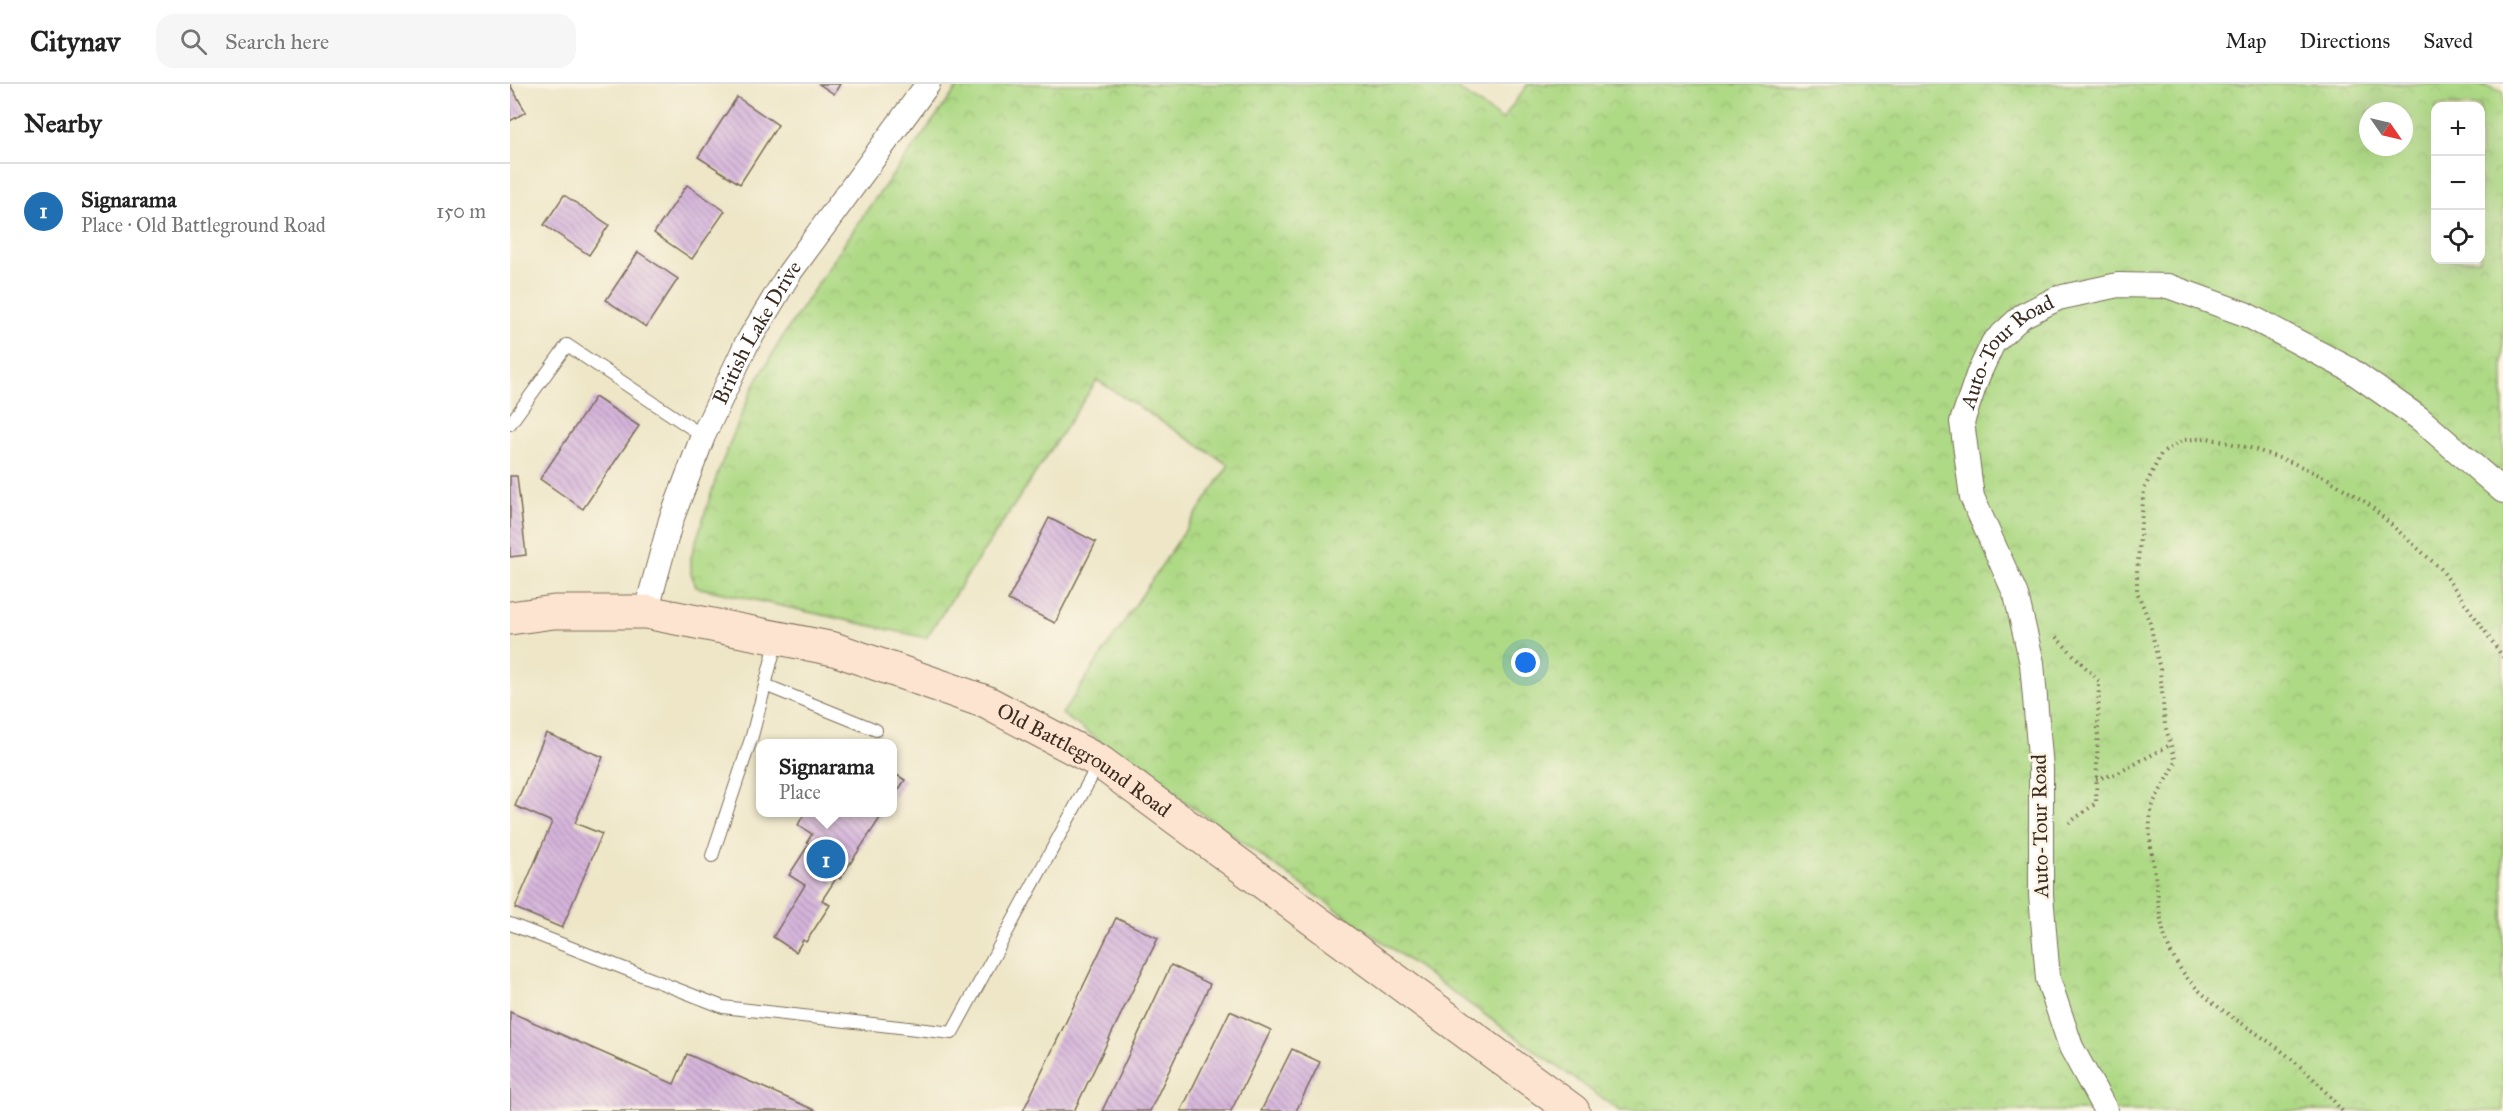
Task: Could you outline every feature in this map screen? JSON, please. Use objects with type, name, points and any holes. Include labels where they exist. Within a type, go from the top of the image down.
[{"type":"street","name":"British Lake Drive","points":[[646,612],[671,520],[703,436],[747,345],[790,272],[928,84]]},
{"type":"street","name":"Auto-Tour Road","points":[[2106,1111],[2071,1047],[2048,979],[2040,896],[2041,769],[2032,663],[2016,595],[1972,497],[1962,422],[1978,375],[1993,343],[2022,316],[2058,298],[2118,285],[2168,286],[2245,314],[2349,369],[2419,418],[2503,491]]},
{"type":"street","name":"Old Battleground Road","points":[[510,618],[554,612],[646,612],[834,649],[986,702],[1100,762],[1574,1111]]},
{"type":"lane","points":[[510,424],[567,345],[703,436]]},
{"type":"lane","points":[[712,856],[752,735],[777,638]]},
{"type":"lane","points":[[765,685],[876,730]]},
{"type":"lane","points":[[510,924],[723,1007],[952,1033],[1100,762]]},
{"type":"path","points":[[2342,1111],[2315,1080],[2288,1056],[2219,1008],[2198,990],[2180,968],[2169,947],[2162,926],[2151,842],[2151,818],[2154,802],[2176,762],[2165,724],[2156,647],[2150,623],[2137,592],[2136,572],[2140,509],[2144,489],[2161,454],[2183,440],[2208,438],[2274,456],[2328,479],[2367,503],[2441,569],[2503,657]]},
{"type":"path","points":[[2040,844],[2096,803],[2098,681],[2051,631]]},
{"type":"path","points":[[2096,779],[2116,774],[2170,745]]},
{"type":"green space","points":[[960,84],[1451,84],[1502,120],[1528,84],[2480,84],[2503,92],[2503,1111],[1620,1111],[1062,714],[1229,465],[1097,380],[926,638],[696,587],[691,573],[691,557],[718,472],[752,389],[783,336],[867,210]]},
{"type":"building","points":[[819,84],[840,84],[834,94]]},
{"type":"building","points":[[510,85],[526,112],[510,121]]},
{"type":"building","points":[[737,97],[778,125],[740,184],[698,157]]},
{"type":"building","points":[[687,185],[725,211],[692,259],[654,233]]},
{"type":"building","points":[[564,195],[609,225],[589,255],[544,225]]},
{"type":"building","points":[[638,252],[678,279],[646,327],[606,300]]},
{"type":"building","points":[[595,397],[639,426],[583,509],[540,479]]},
{"type":"building","points":[[510,476],[517,476],[526,555],[510,557]]},
{"type":"building","points":[[1049,518],[1096,542],[1055,623],[1008,600]]},
{"type":"building","points":[[546,733],[603,757],[575,823],[602,834],[562,928],[515,908],[552,822],[515,806]]},
{"type":"building","points":[[897,775],[905,780],[897,792]]},
{"type":"building","points":[[802,817],[881,817],[840,879],[837,877],[822,900],[830,905],[806,942],[803,940],[796,952],[773,937],[805,885],[789,875],[809,844],[807,842],[812,834],[798,825]]},
{"type":"building","points":[[1116,918],[1158,938],[1074,1111],[1023,1111]]},
{"type":"building","points":[[1171,965],[1210,984],[1150,1111],[1102,1111]]},
{"type":"building","points":[[1230,1011],[1271,1030],[1231,1111],[1181,1111]]},
{"type":"building","points":[[510,1012],[674,1084],[687,1054],[817,1111],[510,1111]]},
{"type":"building","points":[[1292,1049],[1320,1062],[1296,1111],[1261,1111]]},
{"type":"place","name":"Signarama","points":[[826,859]]}]
